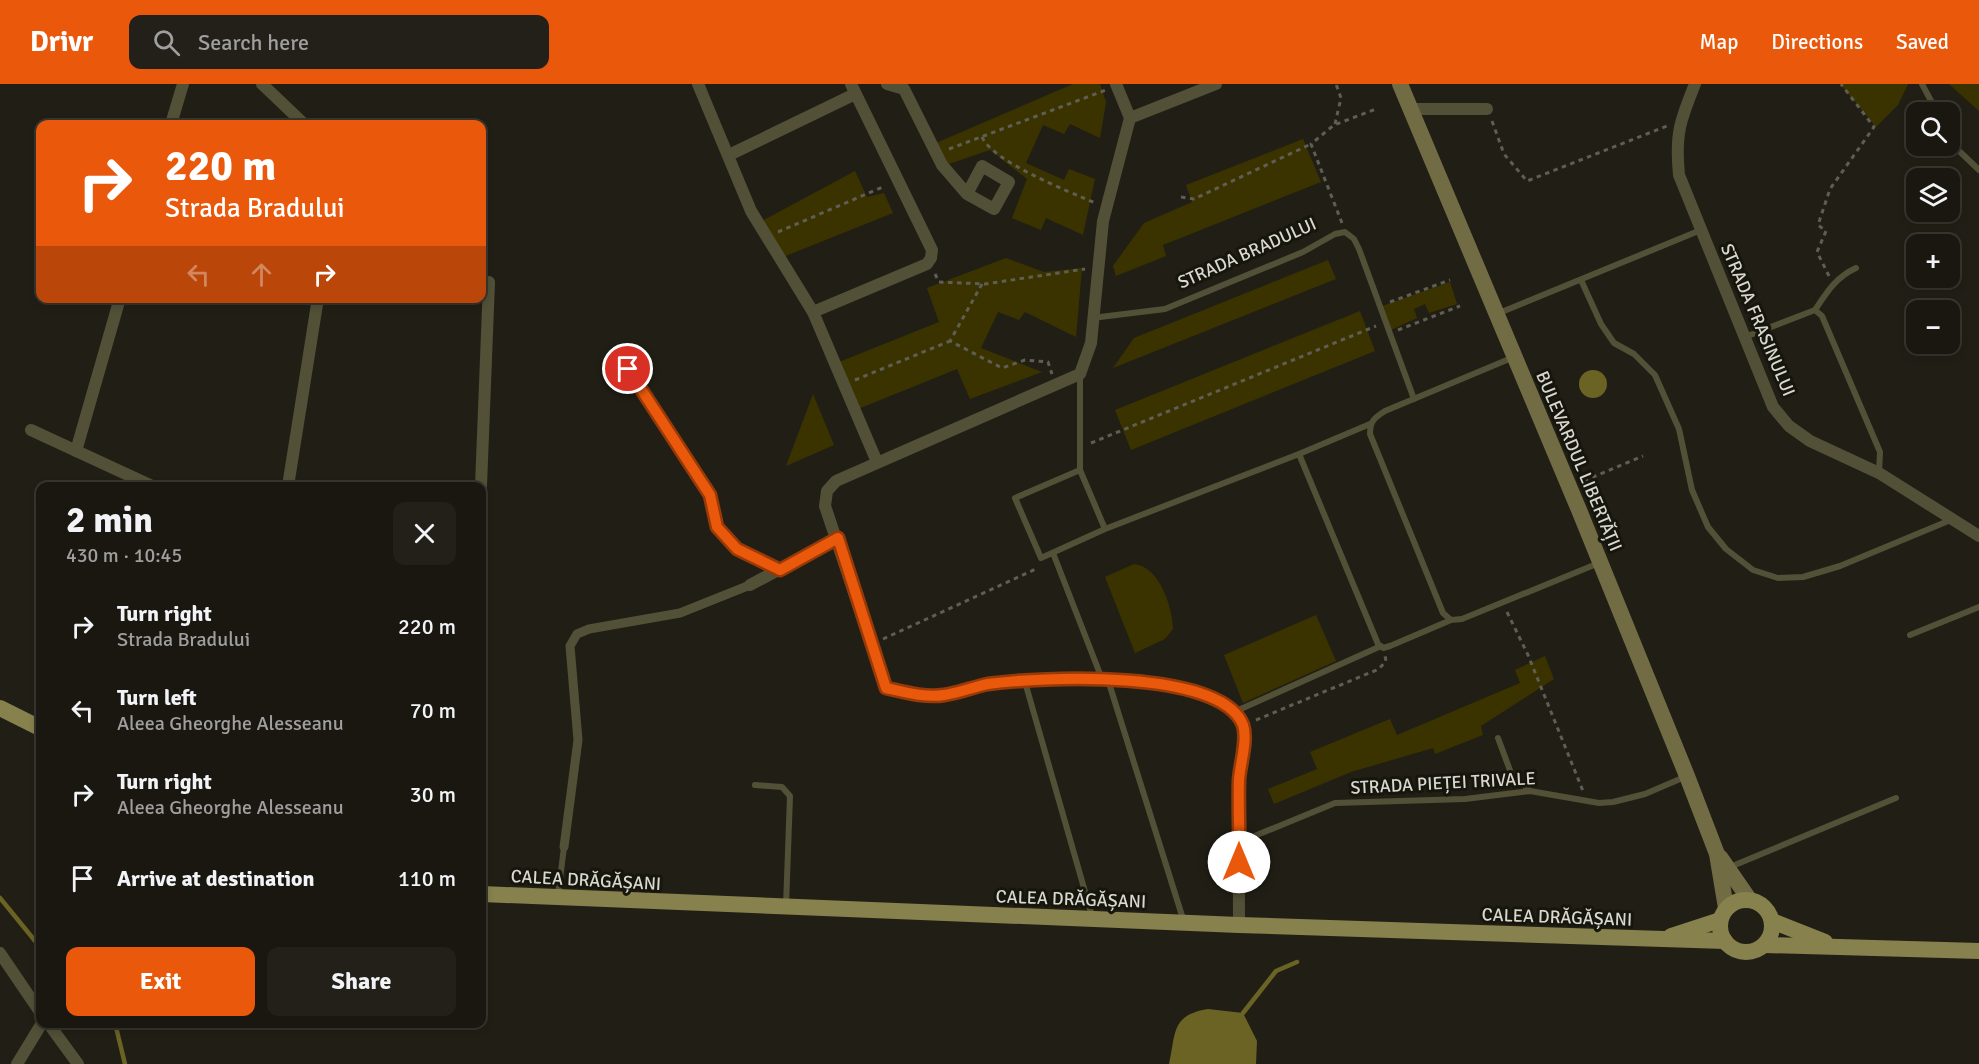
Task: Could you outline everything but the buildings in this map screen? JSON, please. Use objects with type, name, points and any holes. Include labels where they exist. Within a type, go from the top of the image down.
[{"type":"main road","name":"BULEVARDUL LIBERTĂȚII","points":[[1400,84],[1722,861],[1749,899]]},
{"type":"main road","points":[[0,708],[36,726]]},
{"type":"main road","name":"BULEVARDUL LIBERTĂȚII","points":[[1722,861],[1723,914]]},
{"type":"main road","name":"CALEA DRĂGĂȘANI","points":[[486,894],[1093,920],[1725,941]]},
{"type":"main road","points":[[1765,945],[1772,930],[1772,921],[1764,906],[1749,899],[1741,899],[1723,914],[1725,941],[1740,951],[1749,952],[1765,945],[1979,951]]},
{"type":"main road","name":"CALEA DRĂGĂȘANI","points":[[1659,940],[1723,914]]},
{"type":"main road","points":[[1772,921],[1837,947]]},
{"type":"street","points":[[172,120],[183,84]]},
{"type":"street","points":[[262,84],[300,120]]},
{"type":"street","points":[[698,84],[751,211],[813,312],[877,462]]},
{"type":"street","points":[[887,84],[904,89],[942,165],[967,194]]},
{"type":"street","points":[[1116,84],[1130,118],[1103,221],[1091,343],[1080,374],[836,481],[828,491],[825,506],[838,538],[886,688],[921,695],[944,696],[988,684],[1105,679],[1153,682],[1204,693],[1234,711],[1243,725],[1239,782],[1239,925]]},
{"type":"street","points":[[1130,118],[1216,84]]},
{"type":"street","name":"STRADA FRASINULUI","points":[[1695,84],[1680,121],[1676,143],[1679,175],[1773,408],[1790,426],[1810,441],[1879,473],[1979,536]]},
{"type":"street","points":[[729,155],[853,89],[932,250],[929,261],[813,312]]},
{"type":"street","points":[[1410,109],[1487,110]]},
{"type":"street","points":[[481,482],[489,282]]},
{"type":"street","points":[[76,451],[119,303]]},
{"type":"street","points":[[289,482],[317,303]]},
{"type":"street","points":[[628,369],[710,495],[717,527],[737,549],[780,570]]},
{"type":"street","points":[[31,430],[143,482]]},
{"type":"street","points":[[564,847],[578,740],[570,646],[577,634],[588,629],[680,613],[750,585],[838,538]]},
{"type":"street","points":[[0,953],[36,1006]]},
{"type":"street","points":[[17,1064],[39,1028]]},
{"type":"street","points":[[52,1028],[78,1064]]},
{"type":"lane","points":[[1922,84],[1932,102]]},
{"type":"lane","points":[[1960,152],[1979,170]]},
{"type":"lane","points":[[1497,314],[1701,230]]},
{"type":"lane","name":"STRADA BRADULUI","points":[[1092,318],[1165,309],[1303,252],[1335,234],[1345,232],[1354,239],[1359,249],[1414,399]]},
{"type":"lane","points":[[1745,337],[1815,310],[1842,274],[1856,268]]},
{"type":"lane","points":[[1581,280],[1601,324],[1614,343],[1634,354],[1655,375],[1679,429],[1692,490],[1708,527],[1726,549],[1753,570],[1778,578],[1803,577],[1840,566],[1953,519]]},
{"type":"lane","points":[[1815,310],[1822,316],[1867,417],[1880,452],[1879,473]]},
{"type":"lane","points":[[1451,620],[1443,613],[1370,434],[1370,424],[1373,418],[1385,411],[1514,357]]},
{"type":"lane","points":[[1080,374],[1080,470],[1105,530]]},
{"type":"lane","points":[[1080,470],[1015,498],[1041,558],[1054,557],[1105,530],[1370,424]]},
{"type":"lane","points":[[1299,454],[1382,647]]},
{"type":"lane","points":[[1054,557],[1105,679],[1184,923]]},
{"type":"lane","points":[[1234,711],[1382,647],[1451,620],[1462,619],[1600,563]]},
{"type":"lane","points":[[1910,635],[1979,607]]},
{"type":"lane","points":[[1025,682],[1093,920]]},
{"type":"lane","points":[[1498,738],[1511,773],[1530,791]]},
{"type":"lane","name":"STRADA PIEȚEI TRIVALE","points":[[1240,842],[1335,803],[1465,799],[1530,791],[1599,803],[1629,799],[1687,776]]},
{"type":"lane","points":[[755,785],[782,787],[790,796],[786,908]]},
{"type":"lane","points":[[1722,861],[1896,798]]},
{"type":"lane","points":[[558,899],[564,847]]},
{"type":"path","points":[[1335,124],[1341,98],[1336,84]]},
{"type":"path","points":[[1833,284],[1817,252],[1826,231],[1818,225],[1830,189],[1874,127],[1841,84]]},
{"type":"path","points":[[936,154],[1103,91]]},
{"type":"path","points":[[1181,197],[1194,199],[1311,144],[1335,124],[1376,109]]},
{"type":"path","points":[[1487,110],[1504,154],[1527,181],[1680,121]]},
{"type":"path","points":[[982,137],[986,146],[1023,170],[1104,207]]},
{"type":"path","points":[[1311,144],[1345,232]]},
{"type":"path","points":[[766,237],[898,181]]},
{"type":"path","points":[[929,261],[939,282],[982,284],[1095,268]]},
{"type":"path","points":[[1380,305],[1450,280]]},
{"type":"path","points":[[844,384],[950,341],[982,284]]},
{"type":"path","points":[[1390,332],[1460,306]]},
{"type":"path","points":[[1080,447],[1386,322]]},
{"type":"path","points":[[950,341],[1002,368],[1025,360],[1048,362],[1056,384]]},
{"type":"path","points":[[1569,488],[1643,456]]},
{"type":"path","points":[[872,644],[1054,557]]},
{"type":"path","points":[[1502,603],[1528,656],[1587,801]]},
{"type":"path","points":[[1243,725],[1379,669],[1386,662],[1382,647]]},
{"type":"shaded area","points":[[1073,84],[1100,84],[1106,102],[1100,138],[1070,124],[1064,134],[1043,125],[1026,163],[1064,180],[1069,169],[1095,179],[1083,235],[1046,218],[1041,230],[1012,218],[1027,179],[990,150],[946,165],[936,143]]},
{"type":"shaded area","points":[[1840,84],[1908,84],[1898,105],[1876,127]]},
{"type":"shaded area","points":[[1949,84],[1979,84],[1979,111]]},
{"type":"shaded area","points":[[1303,139],[1321,182],[1163,245],[1166,256],[1116,276],[1113,266],[1144,223],[1192,202],[1186,185]]},
{"type":"shaded area","points":[[855,171],[867,197],[884,193],[893,213],[783,257],[760,222]]},
{"type":"shaded area","points":[[1006,258],[1044,272],[1082,268],[1076,337],[1025,312],[1019,320],[998,312],[981,348],[1042,372],[970,399],[957,369],[858,409],[839,362],[939,322],[927,288]]},
{"type":"shaded area","points":[[1328,260],[1336,279],[1113,368],[1134,338]]},
{"type":"shaded area","points":[[1450,282],[1457,304],[1429,313],[1425,304],[1414,309],[1417,318],[1391,330],[1382,306]]},
{"type":"shaded area","points":[[1360,311],[1375,351],[1131,450],[1115,410]]},
{"type":"shaded area","points":[[1593,370],[1603,374],[1607,384],[1603,394],[1593,398],[1583,394],[1579,384],[1583,374]]},
{"type":"shaded area","points":[[813,394],[834,445],[786,466]]},
{"type":"shaded area","points":[[1134,564],[1151,572],[1158,580],[1167,600],[1173,629],[1165,639],[1135,653],[1105,577]]},
{"type":"shaded area","points":[[1316,615],[1336,661],[1243,703],[1224,655]]},
{"type":"shaded area","points":[[1545,656],[1554,679],[1481,726],[1483,735],[1435,754],[1433,748],[1351,772],[1274,804],[1268,789],[1317,769],[1310,752],[1390,719],[1397,735],[1520,683],[1515,670]]},
{"type":"shaded area","points":[[1208,1009],[1243,1013],[1257,1041],[1256,1064],[1169,1064],[1177,1027],[1181,1021],[1196,1012]]},
{"type":"waterway","points":[[0,898],[36,942]]},
{"type":"waterway","points":[[1243,1013],[1276,971],[1297,962]]},
{"type":"waterway","points":[[116,1028],[125,1064]]},
{"type":"route","points":[[628,369],[710,495],[717,527],[737,549],[780,570],[838,538],[886,688],[921,695],[944,696],[988,684],[1102,679],[1153,682],[1204,693],[1225,705],[1236,714],[1243,725],[1244,733],[1239,782],[1239,862]]}]
